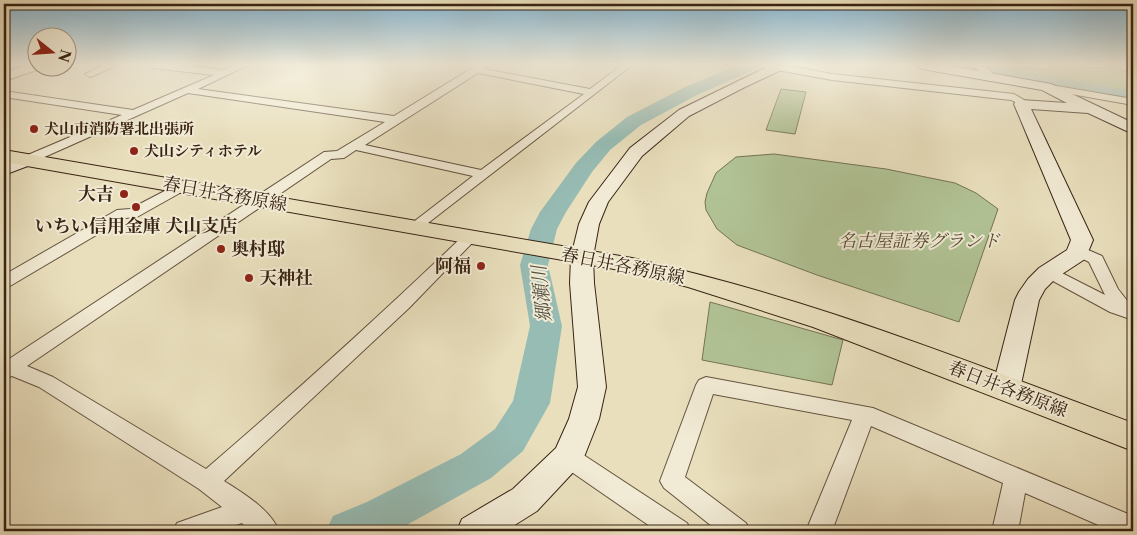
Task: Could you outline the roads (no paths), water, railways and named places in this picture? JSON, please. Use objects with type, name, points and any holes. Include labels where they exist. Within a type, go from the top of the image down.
[{"type":"main road","name":"春日井各務原線","points":[[4,156],[632,265],[679,276],[778,304],[869,336],[1133,438]]},
{"type":"street","points":[[4,170],[187,90],[396,120]]},
{"type":"street","points":[[6,368],[328,155],[340,155],[445,90]]},
{"type":"street","points":[[582,90],[591,92]]},
{"type":"street","points":[[414,227],[594,90]]},
{"type":"street","points":[[475,531],[525,500],[568,457],[584,419],[592,387],[582,283],[572,255],[599,202],[636,152],[684,113],[728,90]]},
{"type":"street","points":[[950,90],[1014,97],[1024,103],[1094,109]]},
{"type":"street","points":[[1055,90],[1133,129]]},
{"type":"street","points":[[1063,90],[1133,102]]},
{"type":"street","points":[[4,94],[134,114]]},
{"type":"street","points":[[1006,389],[1027,300],[1037,281],[1077,254],[1082,240],[1021,105],[1024,103]]},
{"type":"street","points":[[354,146],[482,174]]},
{"type":"street","points":[[4,282],[122,213],[132,214],[182,186]]},
{"type":"street","points":[[207,482],[310,391],[403,304],[470,237]]},
{"type":"street","points":[[1079,251],[1096,259],[1110,290],[1120,303],[1116,308]]},
{"type":"street","points":[[1048,272],[1076,285],[1098,300],[1133,314]]},
{"type":"street","points":[[6,368],[46,382],[207,482],[246,510],[266,531]]},
{"type":"street","points":[[737,531],[672,482],[706,385],[865,414],[1133,528]]},
{"type":"street","points":[[819,531],[865,414]]},
{"type":"street","points":[[568,457],[678,531]]},
{"type":"street","points":[[1006,531],[1016,477]]},
{"type":"street","points":[[186,531],[246,510]]},
{"type":"waterway","name":"郷瀬川","points":[[349,531],[383,516],[476,466],[509,440],[531,403],[546,326],[534,265],[544,229],[553,212],[584,168],[603,146],[634,121],[693,90]]},
{"type":"waterway","name":"郷瀬川","points":[[1098,90],[1133,96]]},
{"type":"place","name":"犬山市消防署北出張所","points":[[34,129]]},
{"type":"place","name":"犬山シティホテル","points":[[134,151]]},
{"type":"place","name":"大吉","points":[[124,194]]},
{"type":"place","name":"いちい信用金庫 犬山支店","points":[[136,207]]},
{"type":"place","name":"奥村邸","points":[[221,249]]},
{"type":"place","name":"阿福","points":[[481,266]]},
{"type":"place","name":"天神社","points":[[249,278]]},
{"type":"park label","name":"名古屋証券グランド","points":[[919,241]]}]
